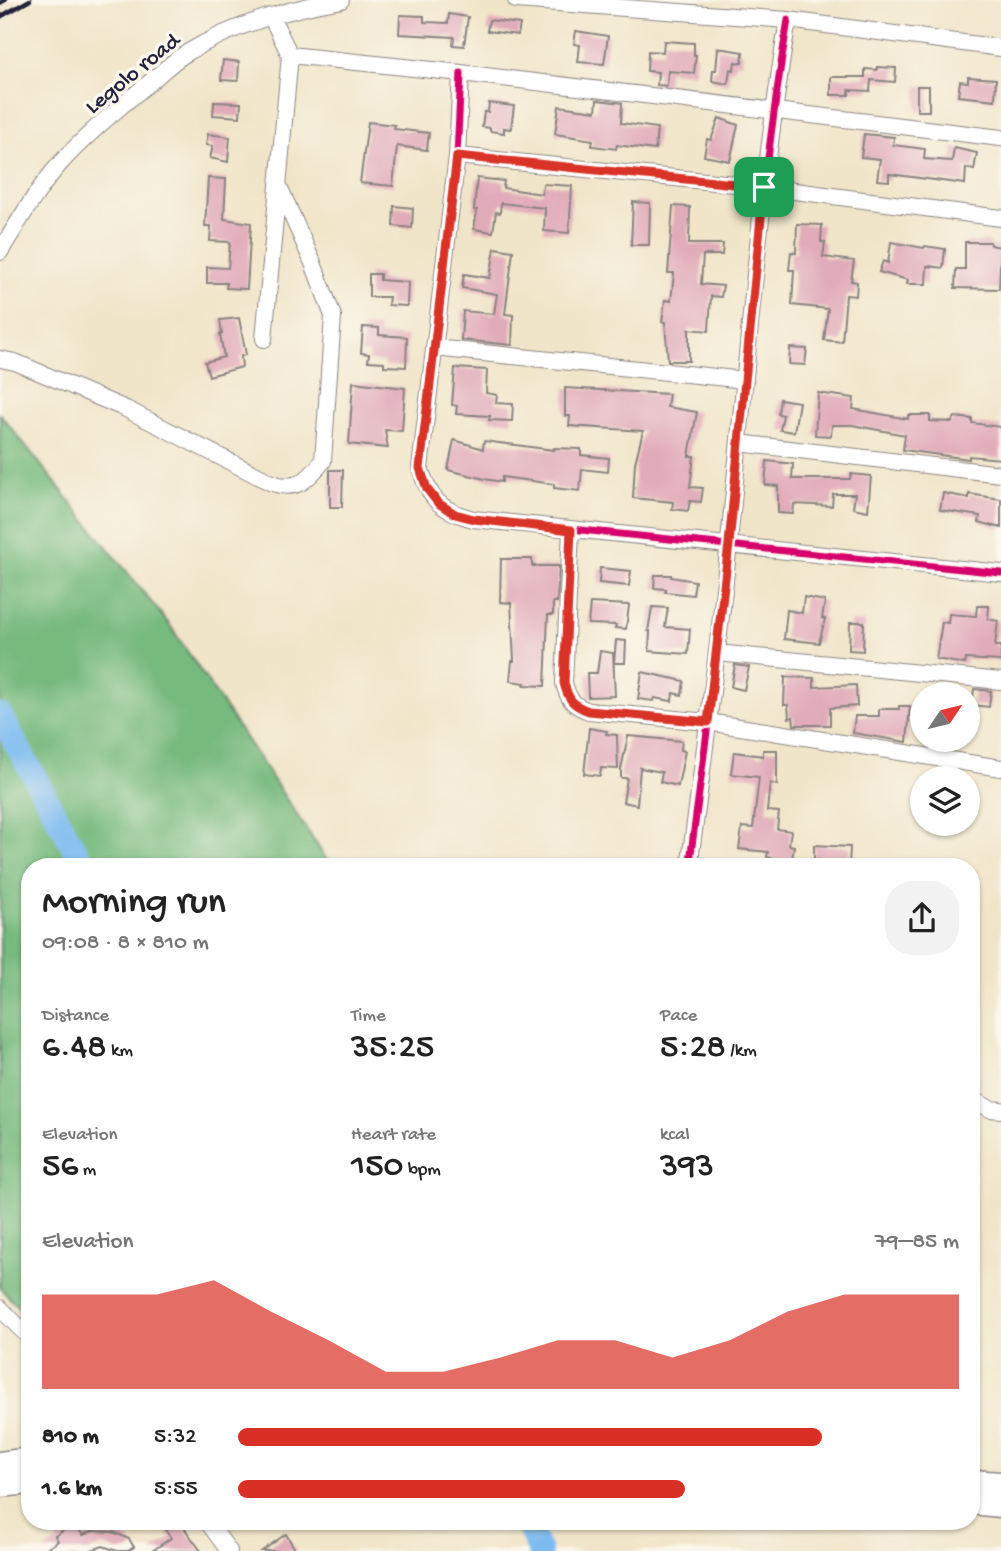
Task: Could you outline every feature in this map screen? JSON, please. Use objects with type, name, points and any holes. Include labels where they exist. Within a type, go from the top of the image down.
[{"type":"main road","points":[[0,1464],[21,1461]]},
{"type":"main road","points":[[0,1485],[21,1483]]},
{"type":"main road","points":[[980,1483],[1001,1484]]},
{"type":"main road","points":[[980,1503],[1001,1505]]},
{"type":"street","name":"Legolo road","points":[[0,252],[28,206],[66,157],[113,113],[184,55],[234,29],[271,16],[341,0]]},
{"type":"street","points":[[516,0],[788,20],[1001,48]]},
{"type":"street","points":[[264,339],[290,55],[271,16]]},
{"type":"street","points":[[690,858],[729,544],[764,187],[788,20]]},
{"type":"street","points":[[290,55],[1001,138]]},
{"type":"street","points":[[461,73],[457,156],[420,468],[427,489],[438,503],[455,514],[474,519],[1001,573]]},
{"type":"street","points":[[457,156],[764,187],[1001,218]]},
{"type":"street","points":[[0,359],[15,362],[126,409],[272,484],[287,488],[300,484],[323,461],[333,316],[278,184]]},
{"type":"street","points":[[434,348],[745,380]]},
{"type":"street","points":[[739,443],[1001,474]]},
{"type":"street","points":[[571,530],[564,683],[575,706],[589,711],[708,722],[1001,768]]},
{"type":"street","points":[[716,653],[1001,681]]},
{"type":"street","points":[[980,1103],[990,1109],[1001,1110]]},
{"type":"street","points":[[0,1308],[21,1329]]},
{"type":"street","points":[[214,1530],[229,1551]]},
{"type":"green space","points":[[0,414],[169,624],[326,858],[21,858],[21,1310],[0,1288]]},
{"type":"building","points":[[449,14],[468,17],[464,46],[453,45],[454,37],[399,34],[400,15],[424,16],[424,22],[448,23]]},
{"type":"building","points":[[489,20],[520,24],[518,35],[487,31]]},
{"type":"building","points":[[576,31],[608,36],[604,64],[578,62],[580,45],[574,44]]},
{"type":"building","points":[[664,41],[694,43],[696,55],[694,73],[668,71],[667,86],[657,85],[658,72],[647,71],[648,51],[663,52]]},
{"type":"building","points":[[718,48],[743,52],[742,63],[735,62],[734,70],[730,69],[728,84],[712,81]]},
{"type":"building","points":[[223,60],[239,62],[238,81],[221,80]]},
{"type":"building","points":[[877,67],[896,68],[895,82],[871,80],[870,91],[849,90],[849,95],[831,95],[831,77],[865,77],[865,69],[877,70]]},
{"type":"building","points":[[968,77],[996,79],[995,100],[958,96],[960,81],[968,82]]},
{"type":"building","points":[[917,86],[929,86],[929,111],[917,111]]},
{"type":"building","points":[[597,100],[622,103],[621,123],[657,128],[655,150],[617,145],[616,149],[592,146],[593,140],[555,134],[559,106],[596,111]]},
{"type":"building","points":[[214,102],[241,103],[240,117],[213,115]]},
{"type":"building","points":[[489,103],[514,106],[511,129],[504,128],[504,133],[482,127],[484,112],[488,112]]},
{"type":"building","points":[[719,118],[738,125],[730,161],[704,156],[707,139],[711,140]]},
{"type":"building","points":[[368,122],[395,125],[394,129],[429,133],[427,150],[397,146],[393,186],[360,183]]},
{"type":"building","points":[[208,134],[230,137],[228,162],[210,158],[213,146],[206,145]]},
{"type":"building","points":[[864,134],[894,137],[893,145],[925,149],[924,159],[952,161],[954,148],[977,153],[974,170],[966,168],[965,184],[889,174],[889,181],[877,180],[880,159],[861,157]]},
{"type":"building","points":[[208,178],[226,179],[224,219],[251,223],[247,289],[226,288],[227,283],[207,283],[207,267],[228,268],[230,242],[210,241],[211,226],[205,226]]},
{"type":"building","points":[[477,178],[504,181],[503,188],[542,194],[543,184],[572,186],[569,233],[544,231],[545,208],[501,203],[500,213],[496,212],[493,232],[474,229]]},
{"type":"building","points":[[633,202],[650,203],[649,245],[631,245]]},
{"type":"building","points":[[394,206],[413,208],[412,228],[393,226]]},
{"type":"building","points":[[673,206],[690,207],[689,244],[723,244],[722,255],[703,255],[701,284],[723,286],[721,297],[711,296],[709,331],[689,329],[689,361],[668,361],[665,322],[662,322],[665,300],[671,301],[674,273],[668,273]]},
{"type":"building","points":[[797,224],[822,225],[821,242],[825,242],[823,257],[854,261],[851,281],[857,282],[856,296],[846,295],[842,342],[824,340],[828,309],[792,305],[794,270],[789,270],[791,252],[796,253]]},
{"type":"building","points":[[891,242],[945,249],[943,268],[927,266],[926,284],[907,284],[908,280],[879,272],[883,261],[888,263]]},
{"type":"building","points":[[965,242],[990,242],[990,245],[1001,247],[999,289],[955,288],[956,269],[965,269]]},
{"type":"building","points":[[495,248],[513,251],[505,314],[513,315],[512,345],[461,340],[463,311],[494,314],[497,294],[462,288],[464,274],[490,278]]},
{"type":"building","points":[[369,274],[380,274],[380,280],[408,282],[407,306],[388,305],[389,297],[369,297]]},
{"type":"building","points":[[239,318],[246,355],[241,356],[242,367],[209,376],[205,362],[224,357],[220,320]]},
{"type":"building","points":[[363,327],[379,328],[379,335],[407,337],[406,367],[384,366],[384,362],[368,361],[369,354],[361,353]]},
{"type":"building","points":[[790,348],[807,349],[805,365],[789,364]]},
{"type":"building","points":[[455,368],[487,370],[486,393],[497,395],[496,403],[513,404],[512,421],[489,420],[490,416],[456,414],[457,406],[452,405]]},
{"type":"building","points":[[353,382],[405,388],[402,431],[385,430],[388,448],[349,444]]},
{"type":"building","points":[[565,388],[669,394],[667,407],[697,412],[689,456],[694,456],[690,487],[703,488],[701,502],[690,501],[688,511],[672,509],[673,502],[633,498],[635,463],[643,431],[569,426],[570,416],[565,416]]},
{"type":"building","points":[[818,393],[854,398],[853,409],[908,419],[908,415],[930,415],[930,421],[952,422],[955,417],[972,419],[972,423],[1001,427],[1001,459],[969,456],[969,459],[903,450],[905,435],[852,425],[832,425],[831,436],[815,435]]},
{"type":"building","points":[[780,399],[799,402],[794,432],[780,430],[783,415],[778,414]]},
{"type":"building","points":[[454,440],[483,449],[484,441],[554,450],[581,449],[581,455],[609,458],[608,472],[582,469],[580,491],[554,488],[554,484],[502,477],[502,482],[485,479],[448,470]]},
{"type":"building","points":[[767,461],[793,464],[792,479],[850,479],[851,474],[871,476],[868,511],[853,508],[855,494],[833,494],[832,506],[794,504],[793,514],[778,513],[778,486],[765,485]]},
{"type":"building","points":[[330,470],[343,470],[342,507],[330,507]]},
{"type":"building","points":[[943,493],[969,498],[969,494],[1001,499],[1001,528],[979,522],[980,516],[940,510]]},
{"type":"building","points":[[501,559],[532,559],[532,566],[559,566],[557,602],[553,602],[553,615],[548,615],[545,686],[510,681],[514,661],[511,603],[500,602]]},
{"type":"building","points":[[600,568],[631,571],[629,586],[599,583]]},
{"type":"building","points":[[655,575],[671,575],[695,581],[693,595],[654,588]]},
{"type":"building","points":[[804,597],[825,601],[822,618],[825,619],[819,643],[784,639],[787,610],[802,613]]},
{"type":"building","points":[[590,603],[629,605],[626,629],[615,628],[616,625],[588,624]]},
{"type":"building","points":[[977,606],[989,606],[988,619],[998,621],[995,646],[1001,646],[1001,661],[966,659],[965,664],[936,659],[942,622],[948,623],[949,614],[976,616]]},
{"type":"building","points":[[652,607],[668,608],[665,627],[690,629],[688,654],[649,651],[648,631]]},
{"type":"building","points":[[850,622],[864,622],[863,651],[849,650]]},
{"type":"building","points":[[616,640],[626,641],[625,663],[614,663]]},
{"type":"building","points":[[600,651],[613,653],[615,696],[588,697],[587,673],[597,673]]},
{"type":"building","points":[[735,665],[749,667],[744,690],[731,687]]},
{"type":"building","points":[[642,672],[684,681],[682,695],[673,693],[672,701],[638,699]]},
{"type":"building","points":[[785,677],[814,678],[814,687],[856,685],[857,706],[830,708],[830,725],[794,725],[793,717],[789,718],[788,705],[784,705]]},
{"type":"building","points":[[980,690],[991,691],[989,707],[980,706]]},
{"type":"building","points":[[899,706],[910,706],[907,742],[853,733],[855,716],[879,716],[879,709],[899,709]]},
{"type":"building","points":[[589,728],[617,735],[618,769],[601,768],[600,776],[584,774]]},
{"type":"building","points":[[628,736],[682,741],[681,750],[685,751],[678,786],[660,782],[662,772],[640,768],[637,805],[623,802],[627,778],[621,778],[621,769]]},
{"type":"building","points":[[763,750],[777,750],[777,785],[770,783],[767,811],[779,812],[777,829],[791,831],[789,845],[794,846],[792,858],[771,858],[767,857],[768,852],[739,849],[742,827],[753,828],[759,777],[731,774],[734,752],[763,756]]},
{"type":"building","points":[[814,845],[850,847],[849,858],[814,858]]},
{"type":"building","points":[[64,1530],[79,1530],[83,1535],[93,1531],[113,1532],[129,1539],[134,1547],[128,1551],[117,1551],[103,1546],[89,1551],[44,1551],[58,1541],[55,1536]]},
{"type":"building","points":[[186,1530],[201,1551],[152,1551],[171,1538],[166,1531]]},
{"type":"building","points":[[286,1534],[296,1551],[262,1551]]},
{"type":"waterway","points":[[0,715],[80,858]]},
{"type":"waterway","points":[[530,1530],[540,1551]]},
{"type":"railway","points":[[0,3],[5,0]]},
{"type":"railway","points":[[0,17],[30,0]]},
{"type":"cycle path","points":[[690,858],[725,581],[761,215],[788,20]]},
{"type":"cycle path","points":[[461,73],[457,156],[420,468],[432,496],[438,502],[452,512],[473,519],[1001,573]]},
{"type":"route","points":[[457,156],[764,187],[729,544],[708,722],[589,711],[575,706],[564,683],[571,530],[474,519],[455,514],[438,503],[427,489],[420,468],[457,156]]}]
